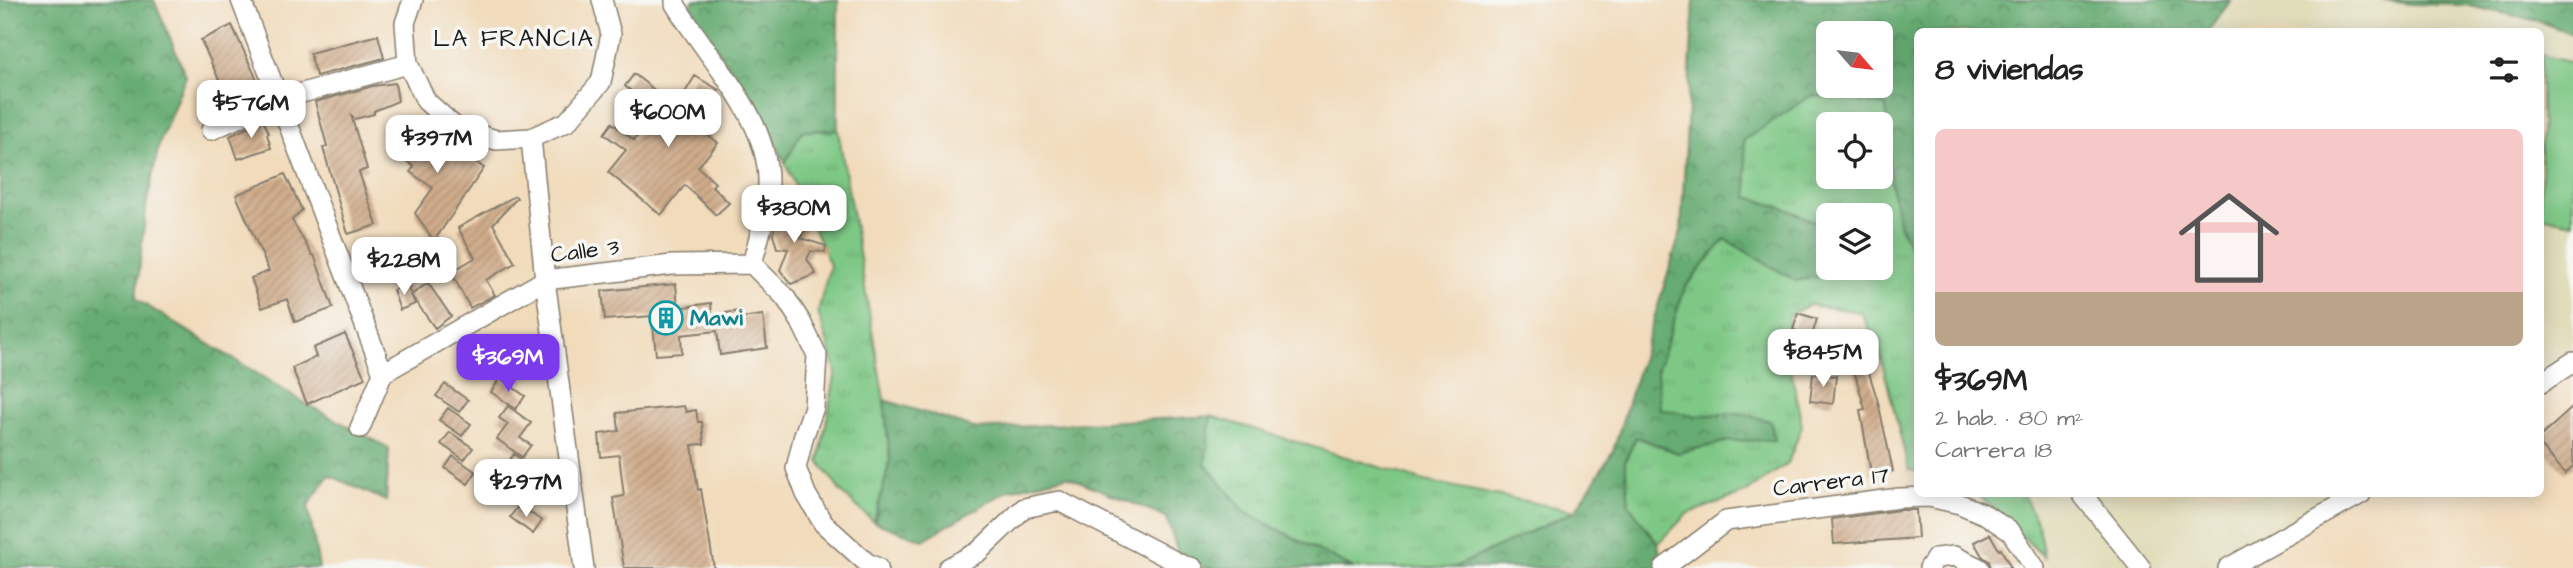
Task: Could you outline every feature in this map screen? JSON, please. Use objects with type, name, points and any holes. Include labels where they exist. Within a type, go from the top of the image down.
[{"type":"street","points":[[240,0],[383,373],[360,428]]},
{"type":"street","points":[[413,0],[405,23],[408,64],[426,101],[455,127],[496,140],[531,138],[568,122],[601,82],[611,34],[602,0]]},
{"type":"street","points":[[675,0],[691,31],[751,117],[765,158],[768,184],[752,264],[785,297],[817,355],[814,407],[796,468],[806,494],[823,523],[867,563],[878,568]]},
{"type":"street","points":[[211,130],[279,99],[408,64]]},
{"type":"street","points":[[531,138],[545,280],[584,568]]},
{"type":"street","name":"Calle 3","points":[[383,373],[545,280],[672,265],[752,264]]},
{"type":"street","points":[[2544,381],[2573,362]]},
{"type":"street","name":"Carrera 17","points":[[1664,568],[1726,521],[1899,498],[1929,497],[1960,504],[1986,515],[2011,532],[2035,568]]},
{"type":"street","points":[[2084,497],[2141,568]]},
{"type":"street","points":[[2228,568],[2356,497]]},
{"type":"street","points":[[948,568],[978,552],[1024,508],[1059,501],[1182,565],[1193,568]]},
{"type":"street","points":[[1928,568],[1936,558],[1954,556],[1979,568]]},
{"type":"shaded area","points":[[2048,0],[2573,0],[2573,352],[2544,370],[2544,28],[2031,28]]},
{"type":"shaded area","points":[[2024,497],[2341,497],[2226,568],[2046,568],[2038,526]]},
{"type":"green space","points":[[0,0],[154,0],[186,76],[159,145],[146,207],[136,299],[308,405],[389,448],[386,501],[329,475],[308,506],[319,568],[0,568]]},
{"type":"green space","points":[[693,0],[838,0],[838,130],[802,131],[785,163],[758,107],[691,12]]},
{"type":"green space","points":[[1694,0],[2231,0],[2210,28],[1914,28],[1914,255],[1900,227],[1892,189],[1893,112],[1886,112],[1886,106],[1832,98],[1894,98],[1894,21],[1816,21],[1816,96],[1812,95],[1744,140],[1748,197],[1789,210],[1816,223],[1816,277],[1796,281],[1725,239],[1685,287],[1657,371],[1660,409],[1696,416],[1739,413],[1770,421],[1775,440],[1729,441],[1678,453],[1636,437],[1625,461],[1629,505],[1658,544],[1663,568],[1453,568],[1575,511],[1613,451],[1681,231]]},
{"type":"green space","points":[[2382,0],[2573,0],[2573,34],[2538,21],[2466,5],[2411,4]]},
{"type":"green space","points":[[2544,56],[2573,63],[2573,223],[2544,217]]},
{"type":"green space","points":[[1812,95],[1816,98],[1886,106],[1886,112],[1816,112],[1816,189],[1892,189],[1900,227],[1914,255],[1914,471],[1909,470],[1879,350],[1861,312],[1809,305],[1789,315],[1786,344],[1802,426],[1788,463],[1745,493],[1687,514],[1658,544],[1629,505],[1625,461],[1636,437],[1678,453],[1729,441],[1775,439],[1770,421],[1739,413],[1696,416],[1660,409],[1657,371],[1685,287],[1725,239],[1796,281],[1816,277],[1816,280],[1893,280],[1893,203],[1816,203],[1816,223],[1789,210],[1748,197],[1743,140]]},
{"type":"green space","points":[[838,130],[884,400],[890,461],[874,522],[841,492],[819,461],[836,371],[818,312],[830,265],[785,163],[802,131]]},
{"type":"green space","points":[[884,400],[977,429],[1211,416],[1205,464],[1246,513],[1352,568],[1183,568],[1166,517],[1067,476],[1009,490],[923,540],[874,522],[890,461]]},
{"type":"green space","points":[[1211,416],[1425,481],[1575,511],[1453,568],[1352,568],[1246,513],[1205,464]]},
{"type":"green space","points":[[1981,497],[2024,497],[2038,526],[2044,557]]},
{"type":"building","points":[[232,25],[263,93],[223,111],[212,86],[220,82],[201,40]]},
{"type":"building","points":[[378,35],[384,58],[316,76],[310,53]]},
{"type":"building","points":[[634,74],[676,107],[695,76],[719,90],[697,126],[718,143],[698,167],[715,183],[712,186],[729,203],[716,215],[685,185],[661,215],[608,172],[626,150],[604,134],[612,123],[634,140],[657,112],[625,86]]},
{"type":"building","points":[[395,83],[398,101],[374,111],[374,114],[355,119],[351,115],[367,169],[359,172],[377,225],[348,234],[323,148],[327,146],[315,102],[373,86]]},
{"type":"building","points":[[415,118],[432,132],[429,135],[458,155],[460,151],[484,168],[434,241],[415,213],[433,188],[410,172],[414,167],[391,148]]},
{"type":"building","points":[[263,120],[269,133],[267,134],[271,148],[238,159],[230,136]]},
{"type":"building","points":[[285,174],[302,210],[292,220],[314,255],[333,308],[295,322],[287,299],[262,308],[251,278],[269,271],[236,195]]},
{"type":"building","points":[[515,196],[517,198],[493,224],[515,263],[486,280],[495,295],[470,308],[451,272],[475,258],[458,228]]},
{"type":"building","points":[[785,199],[795,205],[786,221],[807,226],[800,238],[826,246],[825,252],[811,251],[807,259],[816,274],[791,284],[780,270],[788,249],[777,248],[773,234],[779,200]]},
{"type":"building","points":[[428,283],[451,316],[435,328],[411,295]]},
{"type":"building","points":[[407,284],[415,304],[400,310],[393,290]]},
{"type":"building","points":[[676,284],[678,308],[711,303],[712,315],[740,311],[741,318],[763,315],[767,348],[720,355],[717,331],[681,335],[682,353],[656,355],[652,316],[605,320],[602,291]]},
{"type":"building","points":[[1798,313],[1817,319],[1812,335],[1793,330]]},
{"type":"building","points":[[345,334],[365,378],[307,404],[292,368],[316,357],[313,348]]},
{"type":"building","points":[[1857,334],[1878,402],[1893,471],[1871,473],[1860,410],[1865,409],[1855,374],[1849,336]]},
{"type":"building","points":[[1813,374],[1836,376],[1833,404],[1810,401]]},
{"type":"building","points":[[500,378],[525,396],[516,409],[491,392]]},
{"type":"building","points":[[445,384],[468,400],[459,412],[436,396]]},
{"type":"building","points":[[508,406],[531,423],[520,438],[531,445],[522,457],[497,439],[508,424],[499,418]]},
{"type":"building","points":[[684,406],[686,412],[696,410],[698,422],[702,422],[704,444],[692,445],[714,568],[624,568],[613,498],[624,496],[619,455],[601,457],[599,434],[619,431],[617,413]]},
{"type":"building","points":[[2573,407],[2573,466],[2565,473],[2544,449],[2544,433]]},
{"type":"building","points":[[448,408],[471,424],[462,436],[439,420]]},
{"type":"building","points":[[450,432],[473,448],[464,460],[441,444]]},
{"type":"building","points":[[514,454],[536,471],[526,486],[537,494],[529,506],[506,489],[516,474],[505,467]]},
{"type":"building","points":[[453,456],[476,472],[468,484],[445,468]]},
{"type":"building","points":[[519,505],[542,521],[533,534],[510,517]]},
{"type":"building","points":[[1916,510],[1918,538],[1834,544],[1832,519]]},
{"type":"building","points":[[1990,534],[2011,568],[1991,568],[1989,561],[1982,556],[1974,542]]},
{"type":"place","name":"Mawi","points":[[666,318]]},
{"type":"district","name":"LA FRANCIA","points":[[514,39]]}]
